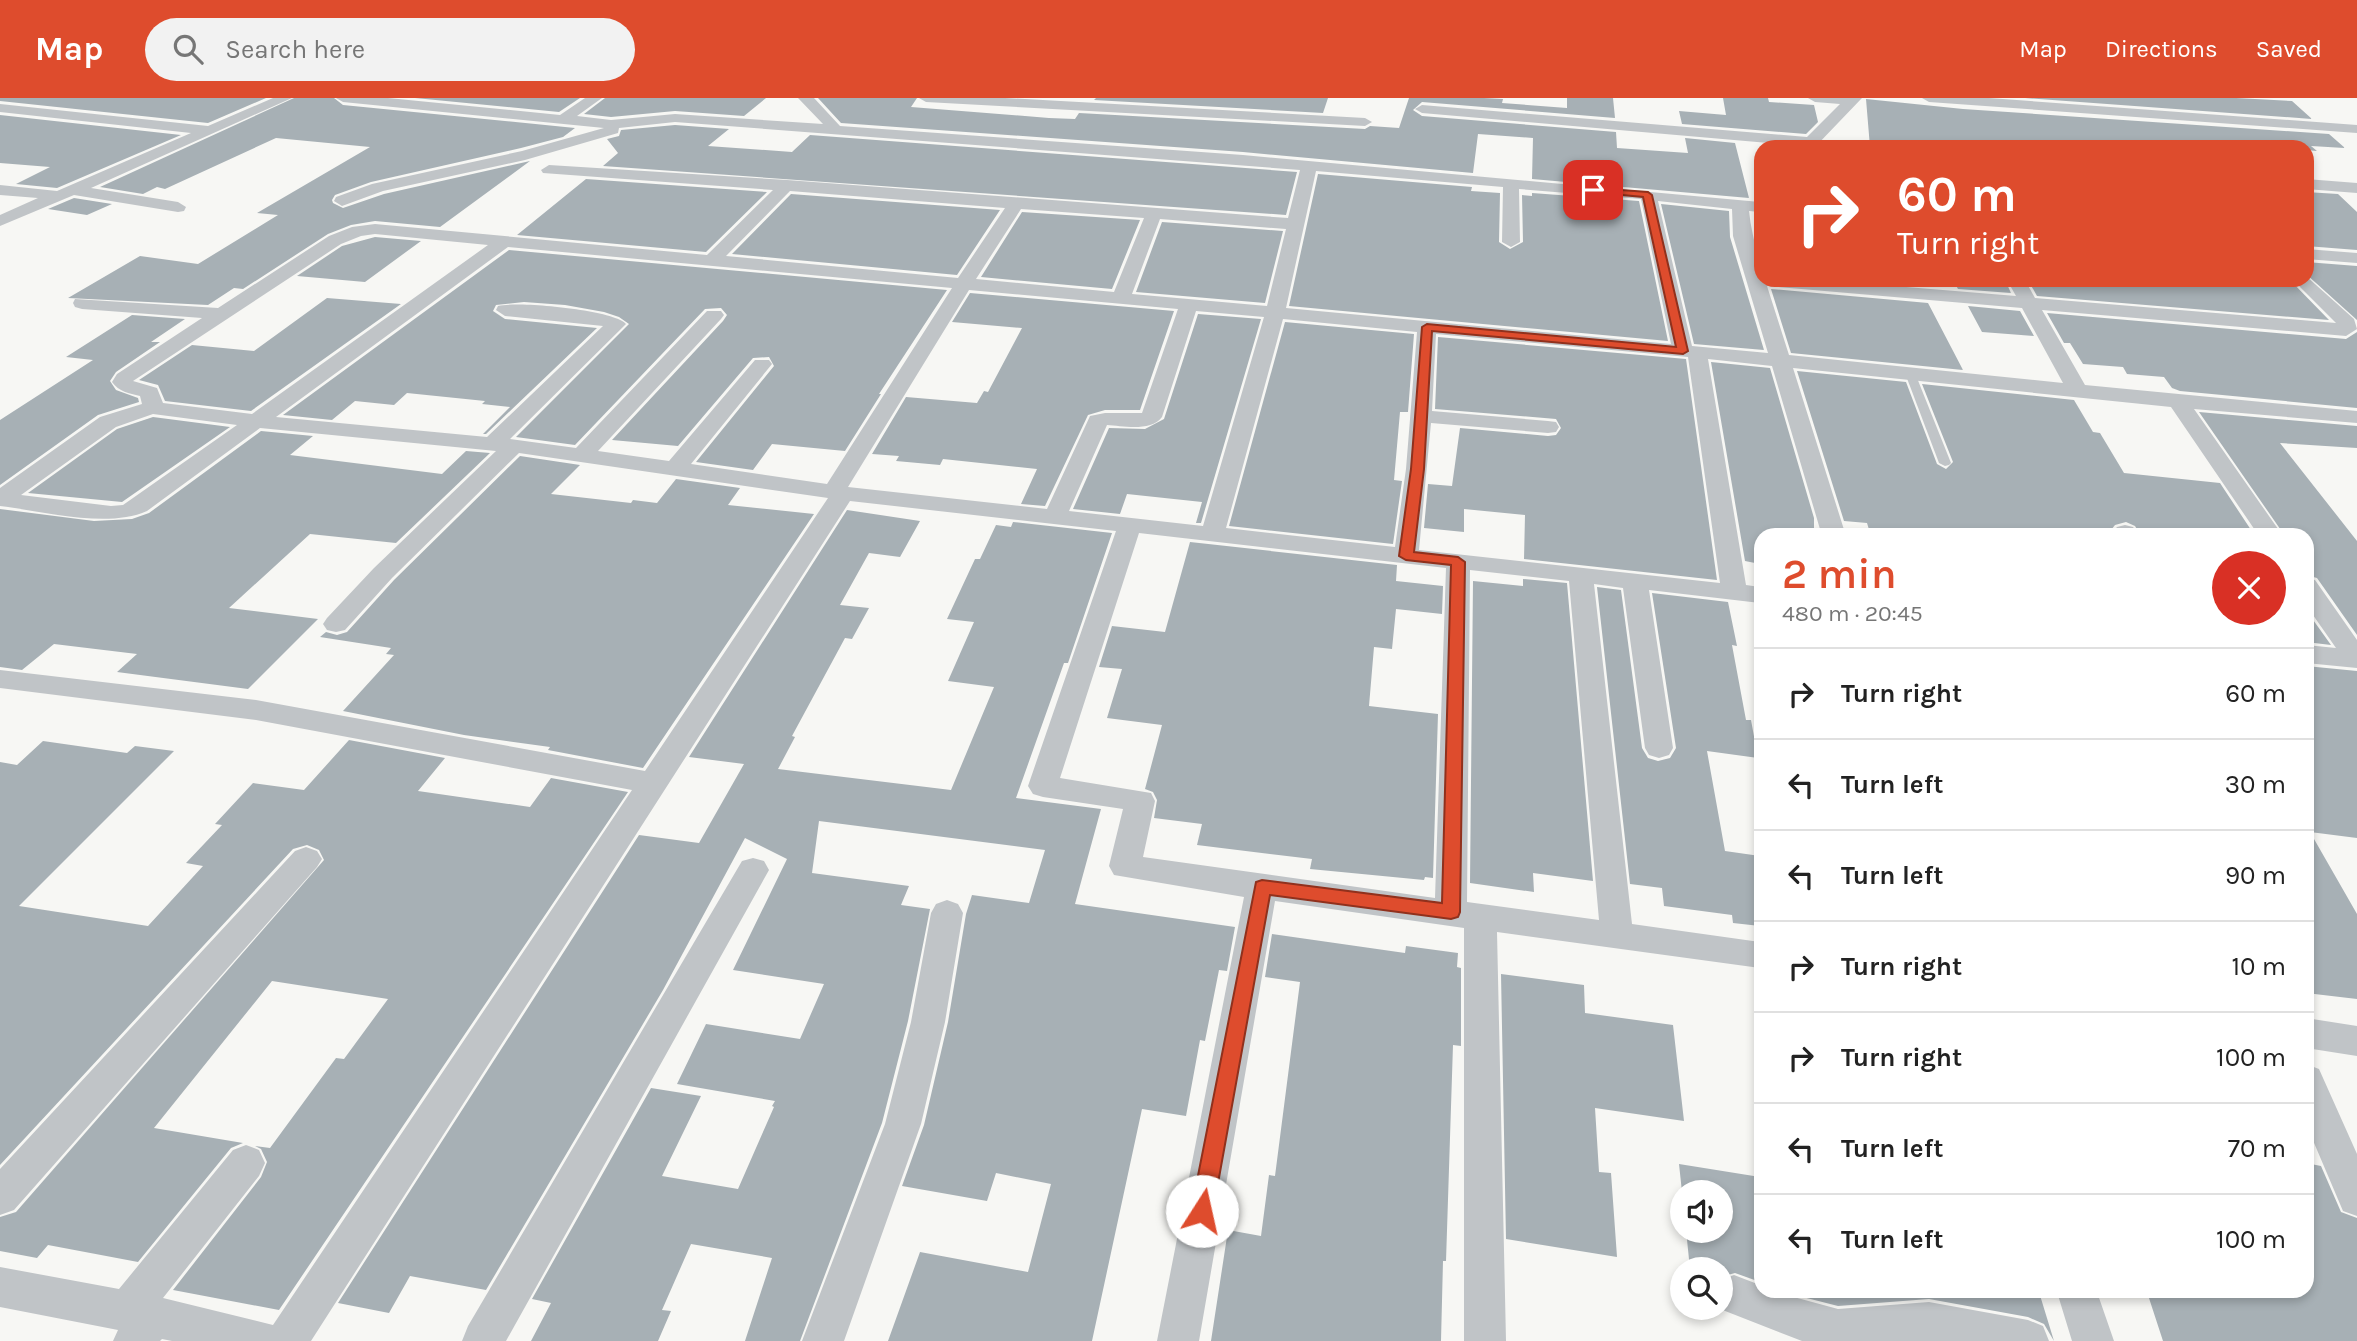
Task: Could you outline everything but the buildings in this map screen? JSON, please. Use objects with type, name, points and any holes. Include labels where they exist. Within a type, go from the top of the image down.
[{"type":"street","points":[[0,221],[285,98]]},
{"type":"street","points":[[343,98],[398,100],[611,124],[675,118],[1245,154],[1309,166],[1750,206],[1742,236],[1754,274]]},
{"type":"street","points":[[563,119],[595,98]]},
{"type":"street","points":[[805,98],[835,129]]},
{"type":"street","points":[[926,98],[1254,122],[1365,122]]},
{"type":"street","points":[[1254,122],[1264,98]]},
{"type":"street","points":[[1815,98],[1853,99]]},
{"type":"street","points":[[1929,98],[2357,129]]},
{"type":"street","points":[[1816,140],[1853,99]]},
{"type":"street","points":[[0,108],[210,131]]},
{"type":"street","points":[[1422,109],[1758,140]]},
{"type":"street","points":[[342,201],[378,187],[526,155],[642,122]]},
{"type":"street","points":[[1213,534],[1275,313],[1309,166]]},
{"type":"street","points":[[549,170],[787,185],[1014,205],[1294,224]]},
{"type":"street","points":[[1511,184],[1511,242]]},
{"type":"street","points":[[711,261],[787,185]]},
{"type":"street","points":[[2314,185],[2357,188]]},
{"type":"street","points":[[0,190],[68,193],[178,207]]},
{"type":"street","points":[[1648,195],[1690,351],[1734,592]]},
{"type":"street","points":[[287,1341],[838,492],[908,369],[1014,205]]},
{"type":"street","points":[[1121,299],[1154,215]]},
{"type":"street","points":[[153,408],[150,392],[126,386],[122,382],[124,378],[335,240],[358,231],[375,229],[1690,351],[2357,417]]},
{"type":"street","points":[[0,499],[111,513],[128,511],[145,502],[253,421],[505,241]]},
{"type":"street","points":[[2314,255],[2357,258]]},
{"type":"street","points":[[1758,287],[1832,528]]},
{"type":"street","points":[[1836,287],[2346,330],[2349,327],[2347,323],[2309,287]]},
{"type":"street","points":[[2019,287],[2077,390]]},
{"type":"street","points":[[82,303],[222,314]]},
{"type":"street","points":[[1055,517],[1098,421],[1145,420],[1151,417],[1189,305]]},
{"type":"street","points":[[336,624],[615,324],[610,320],[596,318],[505,310]]},
{"type":"street","points":[[582,455],[713,315]]},
{"type":"street","points":[[1406,556],[1427,327]]},
{"type":"street","points":[[675,469],[762,364]]},
{"type":"street","points":[[2178,401],[2265,528]]},
{"type":"street","points":[[0,499],[100,427],[126,414],[153,408],[253,421],[503,445],[838,492],[1754,594]]},
{"type":"street","points":[[1420,416],[1548,428]]},
{"type":"street","points":[[1130,525],[1044,786],[1140,801],[1125,866],[1754,954]]},
{"type":"street","points":[[1458,562],[1465,914],[1485,1341]]},
{"type":"street","points":[[1581,576],[1617,933]]},
{"type":"street","points":[[1635,582],[1659,748]]},
{"type":"street","points":[[2314,599],[2351,659],[2357,682]]},
{"type":"street","points":[[2314,655],[2351,659]]},
{"type":"street","points":[[0,679],[256,710],[650,783]]},
{"type":"street","points":[[0,1197],[306,859]]},
{"type":"street","points":[[483,1341],[753,870]]},
{"type":"street","points":[[1178,1341],[1262,887]]},
{"type":"street","points":[[823,1341],[903,1124],[928,1022],[947,913]]},
{"type":"street","points":[[2314,1034],[2357,1041]]},
{"type":"street","points":[[2314,1099],[2357,1198]]},
{"type":"street","points":[[138,1323],[246,1163]]},
{"type":"street","points":[[0,1287],[138,1323],[262,1341]]},
{"type":"street","points":[[1734,1295],[1785,1315],[1838,1330],[1929,1323],[2028,1341]]},
{"type":"street","points":[[2079,1298],[2093,1341]]},
{"type":"lane","points":[[1910,373],[1945,463]]},
{"type":"route","points":[[1202,1211],[1262,887],[1451,912],[1458,562],[1406,556],[1417,469],[1427,327],[1683,351],[1648,195],[1593,190]]}]
